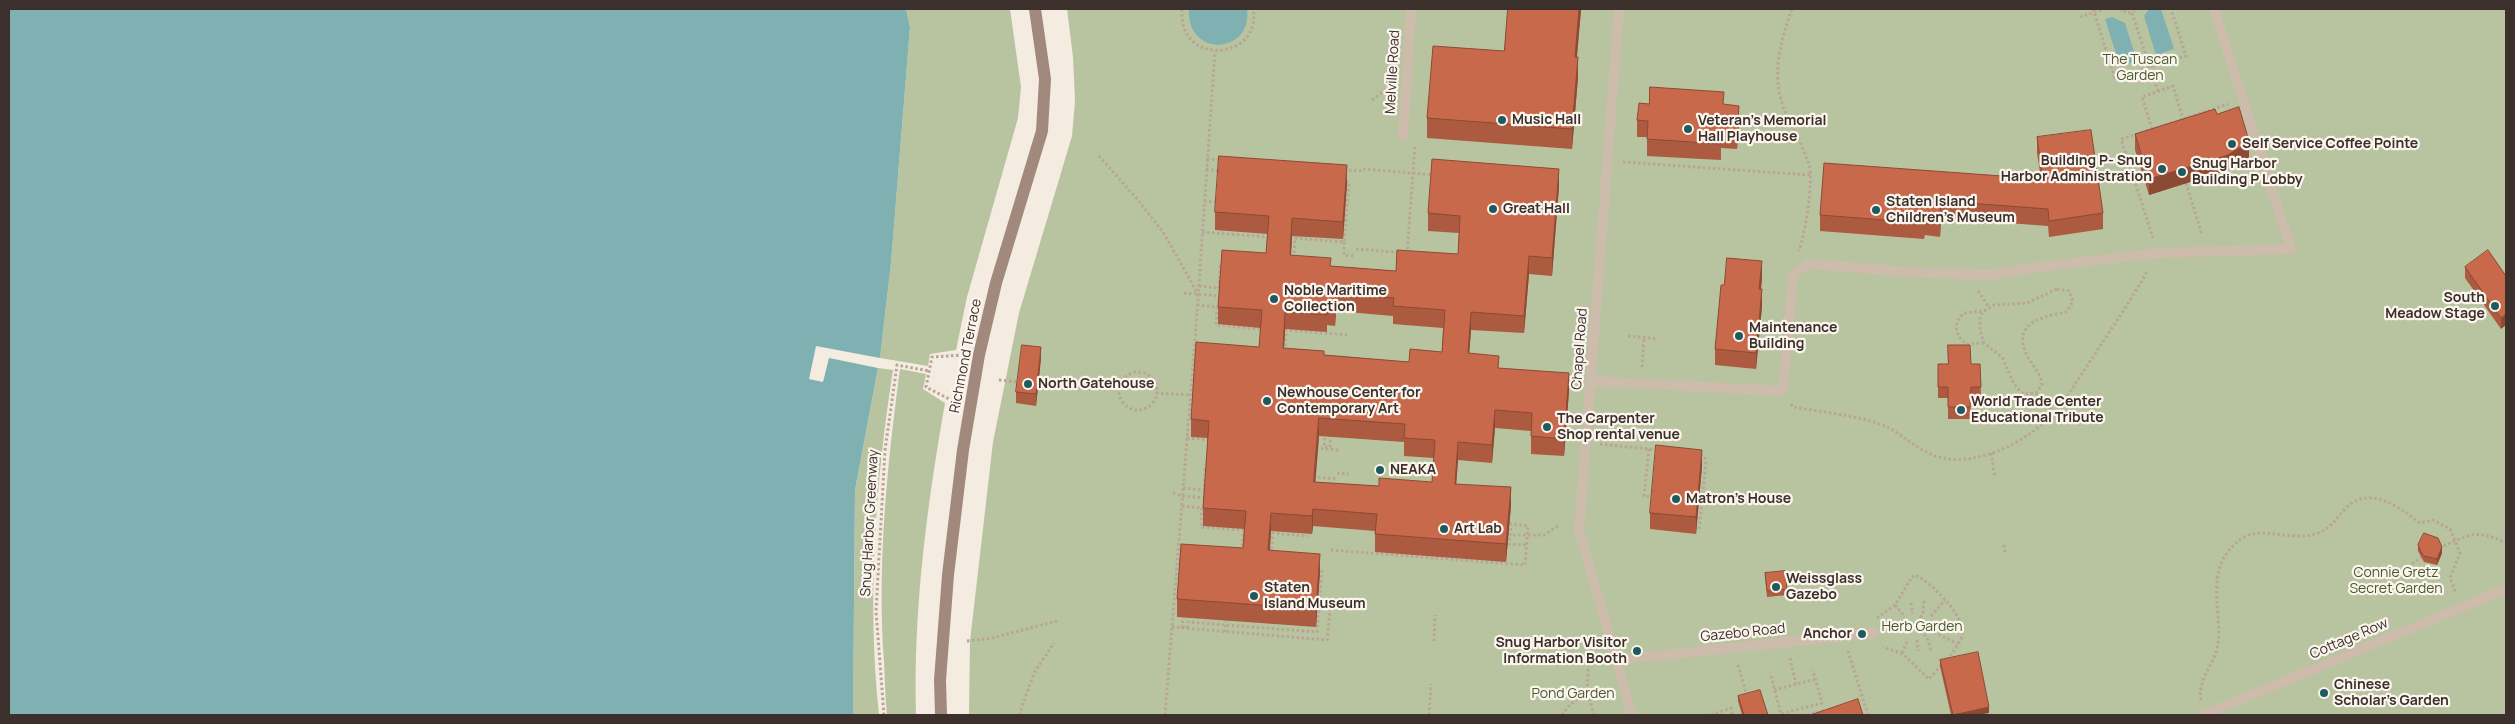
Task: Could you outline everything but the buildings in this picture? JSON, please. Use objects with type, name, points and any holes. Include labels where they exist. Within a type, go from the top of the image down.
[{"type":"main road","name":"Richmond Terrace","points":[[941,715],[940,680],[948,575],[963,450],[979,355],[996,283],[1040,145],[1045,113],[1044,63],[1035,9]]},
{"type":"lane","name":"Melville Road","points":[[1403,136],[1411,9]]},
{"type":"lane","name":"Chapel Road","points":[[1619,9],[1579,530],[1632,715]]},
{"type":"lane","points":[[1591,381],[1783,391],[1793,274],[1809,264],[1923,274],[1992,275],[2032,268],[2158,253],[2291,249],[2214,9]]},
{"type":"lane","name":"Cottage Row","points":[[2204,715],[2506,589]]},
{"type":"lane","name":"Gazebo Road","points":[[1617,660],[1876,633]]},
{"type":"path","points":[[1182,9],[1181,21],[1185,32],[1193,42],[1203,49],[1215,52],[1227,50],[1238,45],[1247,37],[1252,26],[1253,9]]},
{"type":"path","points":[[1792,9],[1778,55],[1779,93],[1810,166],[1806,230],[1793,274]]},
{"type":"path","points":[[2080,17],[2094,10],[2105,9]]},
{"type":"path","points":[[2119,9],[2125,13],[2132,13],[2138,9]]},
{"type":"path","points":[[2094,10],[2115,78],[2186,56],[2171,9]]},
{"type":"path","points":[[2132,13],[2158,91]]},
{"type":"path","points":[[1165,715],[1179,560],[1215,52]]},
{"type":"path","points":[[2152,129],[2142,97],[2173,86],[2183,119]]},
{"type":"path","points":[[1783,391],[1793,407],[1874,422],[1889,428],[1925,452],[1942,458],[1976,458],[2016,441],[2054,412],[2136,292],[2158,253],[2121,139],[2243,99]]},
{"type":"path","points":[[1356,249],[1407,253],[1415,144]]},
{"type":"path","points":[[1099,156],[1163,232],[1198,294]]},
{"type":"path","points":[[1207,159],[1226,160]]},
{"type":"path","points":[[1608,161],[1810,175]]},
{"type":"path","points":[[1206,170],[1227,171]]},
{"type":"path","points":[[1343,170],[1442,175]]},
{"type":"path","points":[[1339,181],[1348,182],[1344,255],[1355,256]]},
{"type":"path","points":[[2186,184],[2207,251]]},
{"type":"path","points":[[1204,201],[1217,202]]},
{"type":"path","points":[[1202,232],[1268,237],[1267,245]]},
{"type":"path","points":[[1294,262],[1295,238],[1344,242]]},
{"type":"path","points":[[1199,286],[1219,288],[1220,266],[1229,267]]},
{"type":"path","points":[[1984,311],[1979,323],[1984,343],[2005,360],[2019,392],[2027,395],[2036,393],[2042,386],[2038,370],[2024,351],[2024,334],[2027,327],[2041,317],[2066,312],[2071,308],[2073,302],[2069,291],[2057,289],[2034,301],[2002,303],[1984,311],[1964,313],[1956,321],[1956,328],[1961,340],[1966,344],[1984,343]]},
{"type":"path","points":[[1184,293],[1220,296]]},
{"type":"path","points":[[1197,305],[1217,307],[1216,325],[1261,329],[1260,337]]},
{"type":"path","points":[[1284,353],[1286,330],[1349,335]]},
{"type":"path","points":[[1628,336],[1657,338]]},
{"type":"path","points":[[1640,384],[1644,338]]},
{"type":"path","points":[[949,400],[926,387],[932,357],[957,355]]},
{"type":"path","points":[[1194,358],[1202,359]]},
{"type":"path","name":"Snug Harbor Greenway","points":[[884,715],[876,611],[885,450],[897,366],[929,371]]},
{"type":"path","points":[[1139,372],[1150,377],[1154,382],[1156,393],[1155,399],[1147,408],[1136,410],[1125,405],[1119,395],[1119,390],[1124,379],[1139,372]]},
{"type":"path","points":[[999,380],[1019,382]]},
{"type":"path","points":[[1038,385],[1119,390]]},
{"type":"path","points":[[1156,393],[1197,396]]},
{"type":"path","points":[[2036,393],[2054,412]]},
{"type":"path","points":[[1326,430],[1324,447],[1330,447],[1331,427]]},
{"type":"path","points":[[1188,438],[1215,440]]},
{"type":"path","points":[[1586,443],[1667,451]]},
{"type":"path","points":[[1306,448],[1339,450]]},
{"type":"path","points":[[1648,449],[1644,496],[1653,497]]},
{"type":"path","points":[[1692,453],[1703,454],[1706,461],[1699,530]]},
{"type":"path","points":[[1991,453],[1995,477]]},
{"type":"path","points":[[1183,488],[1204,490],[1205,468],[1214,468]]},
{"type":"path","points":[[1337,473],[1349,474]]},
{"type":"path","points":[[1311,477],[1337,479]]},
{"type":"path","points":[[1173,493],[1204,498]]},
{"type":"path","points":[[2204,715],[2200,688],[2211,667],[2218,643],[2217,573],[2221,562],[2238,541],[2254,534],[2301,536],[2317,534],[2336,523],[2346,508],[2354,503],[2374,498],[2397,505],[2420,523],[2432,520],[2450,529],[2460,553],[2450,578],[2462,606]]},
{"type":"path","points":[[1182,506],[1202,508],[1201,527],[1243,530],[1241,556]]},
{"type":"path","points":[[1331,550],[1525,565],[1528,526],[1510,524],[1509,544],[1526,545]]},
{"type":"path","points":[[1510,535],[1544,535],[1559,525]]},
{"type":"path","points":[[1271,557],[1273,533],[1308,536]]},
{"type":"path","points":[[2433,551],[2455,541],[2483,533],[2506,543]]},
{"type":"path","points":[[2004,545],[2006,554]]},
{"type":"path","points":[[2412,564],[2427,554]]},
{"type":"path","points":[[1187,628],[1188,622],[1226,623],[1317,632],[1322,570],[1313,569]]},
{"type":"path","points":[[1877,618],[1895,604],[1915,575],[1937,591],[1945,600],[1961,626],[1962,635],[1958,644],[1928,679],[1902,653],[1882,647]]},
{"type":"path","points":[[1175,589],[1181,590]]},
{"type":"path","points":[[1931,616],[1945,600]]},
{"type":"path","points":[[1172,627],[1327,640],[1331,602],[1319,601]]},
{"type":"path","points":[[1915,627],[1923,613],[1924,601]]},
{"type":"path","points":[[1911,603],[1913,614]]},
{"type":"path","points":[[1895,604],[1904,617]]},
{"type":"path","points":[[1434,641],[1435,616]]},
{"type":"path","points":[[1182,628],[1183,618]]},
{"type":"path","points":[[967,641],[992,638],[1057,621]]},
{"type":"path","points":[[1935,624],[1946,622]]},
{"type":"path","points":[[1225,632],[1226,623]]},
{"type":"path","points":[[1876,633],[1915,627]]},
{"type":"path","points":[[1915,627],[1927,638],[1931,650]]},
{"type":"path","points":[[1934,632],[1958,644]]},
{"type":"path","points":[[1902,653],[1908,639]]},
{"type":"path","points":[[1917,640],[1918,651]]},
{"type":"path","points":[[1019,715],[1034,673],[1054,643]]},
{"type":"path","points":[[1848,651],[1868,715]]},
{"type":"path","points":[[1790,658],[1796,684]]},
{"type":"path","points":[[1589,659],[1586,690],[1594,715]]},
{"type":"path","points":[[1738,665],[1748,699]]},
{"type":"path","points":[[1771,676],[1781,714],[1822,703],[1813,670]]},
{"type":"path","points":[[1774,690],[1816,679]]},
{"type":"path","points":[[1428,715],[1431,684]]},
{"type":"path","points":[[1562,715],[1586,690]]},
{"type":"path","points":[[1711,715],[1731,708],[1734,715]]},
{"type":"path","points":[[1801,709],[1805,715],[1826,710]]},
{"type":"green space","points":[[906,9],[1010,9],[1021,87],[1018,118],[967,297],[956,350],[930,354],[928,366],[880,358],[891,263],[910,27]]},
{"type":"green space","points":[[1067,9],[2506,9],[2506,715],[969,715],[970,641],[993,442],[1019,313],[1072,136],[1075,101],[1073,57]]},
{"type":"green space","points":[[878,368],[893,370],[877,500],[873,585],[875,672],[879,715],[853,715],[855,490]]},
{"type":"green space","points":[[900,369],[926,374],[923,389],[945,403],[932,480],[919,597],[916,715],[887,715],[885,696],[882,625],[884,515]]},
{"type":"water","points":[[9,9],[906,9],[910,27],[891,263],[880,358],[816,346],[809,379],[823,382],[829,358],[878,368],[855,490],[853,715],[9,715]]},
{"type":"water","points":[[1189,9],[1247,9],[1246,24],[1240,35],[1230,42],[1219,45],[1208,43],[1198,36],[1191,25]]},
{"type":"water","points":[[2149,9],[2161,9],[2174,49],[2156,55],[2144,16]]},
{"type":"water","points":[[2112,17],[2125,23],[2137,61],[2120,66],[2105,19]]},
{"type":"place","name":"Music Hall","points":[[1502,120]]},
{"type":"place","name":"Veteran’s Memorial Hall Playhouse","points":[[1688,129]]},
{"type":"place","name":"Self Service Coffee Pointe","points":[[2232,144]]},
{"type":"place","name":"Building P- Snug Harbor Administration","points":[[2162,169]]},
{"type":"place","name":"Snug Harbor Building P Lobby","points":[[2182,172]]},
{"type":"place","name":"Great Hall","points":[[1493,209]]},
{"type":"place","name":"Staten Island Children’s Museum","points":[[1876,210]]},
{"type":"place","name":"Noble Maritime Collection","points":[[1274,299]]},
{"type":"place","name":"South Meadow Stage","points":[[2495,306]]},
{"type":"place","name":"Maintenance Building","points":[[1739,336]]},
{"type":"place","name":"North Gatehouse","points":[[1028,384]]},
{"type":"place","name":"Newhouse Center for Contemporary Art","points":[[1267,401]]},
{"type":"place","name":"World Trade Center Educational Tribute","points":[[1961,410]]},
{"type":"place","name":"The Carpenter Shop rental venue","points":[[1547,427]]},
{"type":"place","name":"NEAKA","points":[[1380,470]]},
{"type":"place","name":"Matron’s House","points":[[1676,499]]},
{"type":"place","name":"Art Lab","points":[[1444,529]]},
{"type":"place","name":"Weissglass Gazebo","points":[[1776,587]]},
{"type":"place","name":"Staten Island Museum","points":[[1254,596]]},
{"type":"place","name":"Anchor","points":[[1862,634]]},
{"type":"place","name":"Snug Harbor Visitor Information Booth","points":[[1637,651]]},
{"type":"place","name":"Chinese Scholar’s Garden","points":[[2324,693]]},
{"type":"park label","name":"The Tuscan Garden","points":[[2140,68]]},
{"type":"park label","name":"Connie Gretz Secret Garden","points":[[2396,582]]},
{"type":"park label","name":"Herb Garden","points":[[1922,627]]},
{"type":"park label","name":"Pond Garden","points":[[1573,694]]}]
